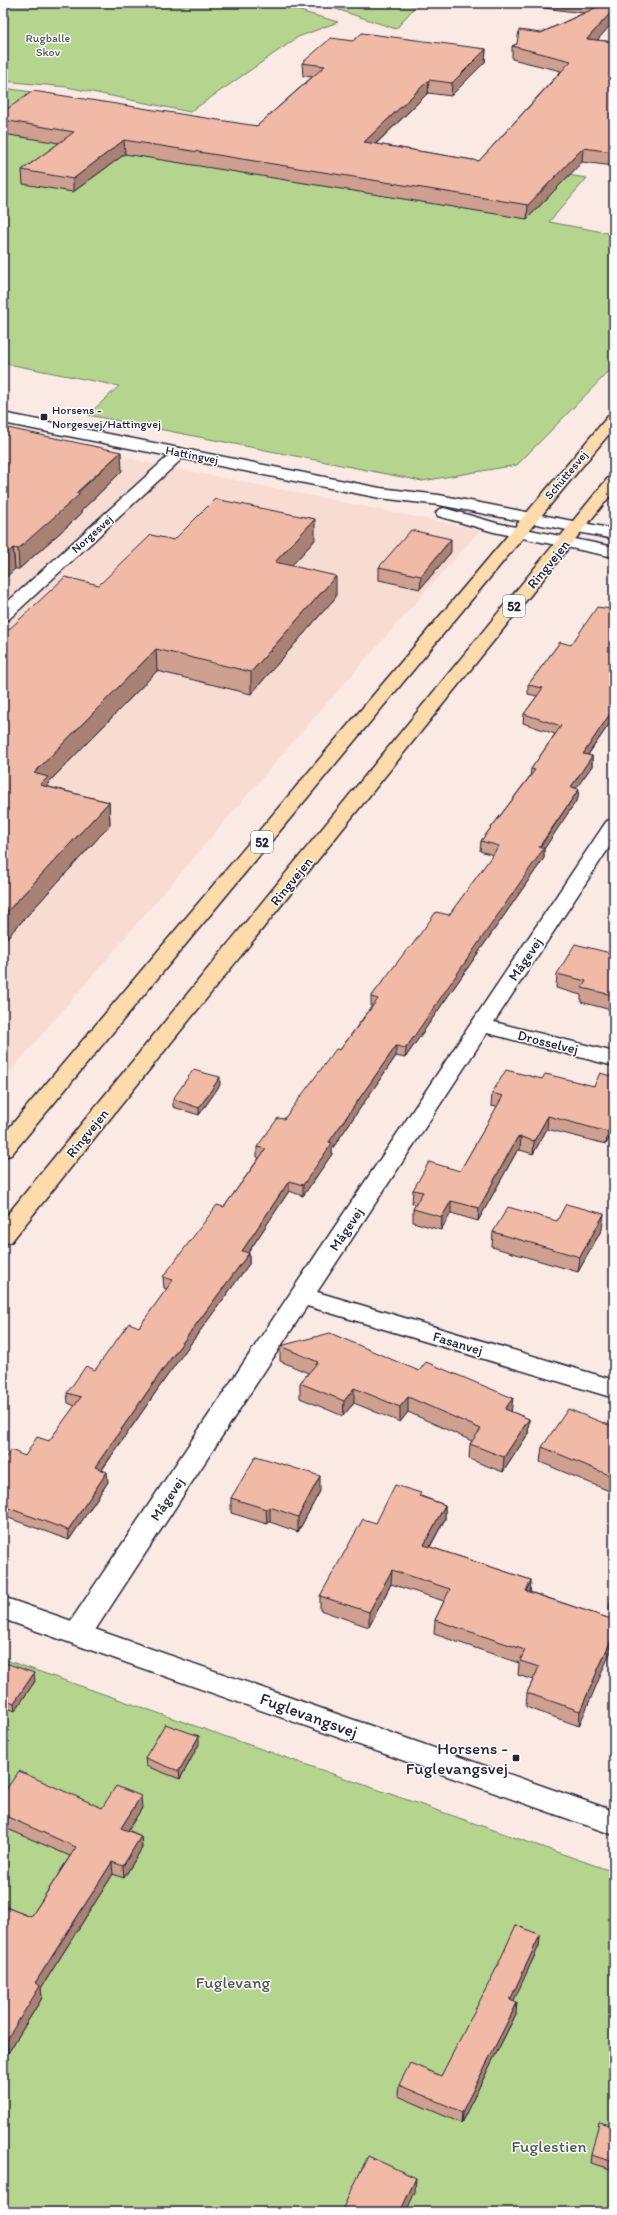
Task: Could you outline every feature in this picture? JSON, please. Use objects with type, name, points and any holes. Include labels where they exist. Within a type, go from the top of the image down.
[{"type":"main road","name":"Schüttesvej","points":[[519,532],[614,418]]},
{"type":"main road","name":"52","points":[[579,526],[614,481]]},
{"type":"main road","name":"Ringvejen","points":[[3,1236],[462,668],[579,526]]},
{"type":"main road","name":"52","points":[[3,1150],[519,532]]},
{"type":"street","name":"Hattingvej","points":[[3,418],[380,493],[439,500],[532,516],[614,534]]},
{"type":"street","name":"Norgesvej","points":[[3,615],[180,453]]},
{"type":"street","name":"Hattingvej","points":[[380,493],[418,506],[519,532],[614,552]]},
{"type":"street","name":"Mågevej","points":[[78,1633],[614,825]]},
{"type":"street","name":"Drosselvej","points":[[481,1025],[614,1059]]},
{"type":"street","name":"Fasanvej","points":[[301,1296],[614,1389]]},
{"type":"street","name":"Fuglevangsvej","points":[[3,1608],[78,1633],[614,1823]]},
{"type":"shaded area","points":[[3,433],[480,530],[292,743],[3,1080]]},
{"type":"green space","name":"Rugballe Skov","points":[[3,3],[272,3],[338,22],[298,37],[190,112],[67,87],[3,81]]},
{"type":"green space","points":[[318,3],[418,3],[396,29]]},
{"type":"green space","points":[[3,88],[32,92],[3,113]]},
{"type":"green space","points":[[35,93],[587,178],[549,222],[614,234],[614,366],[517,465],[422,481],[88,415],[119,386],[3,363],[3,116]]},
{"type":"green space","name":"Fuglevang","points":[[3,1659],[614,1872],[614,2212],[3,2212]]},
{"type":"building","points":[[606,3],[614,3],[614,9],[587,39],[614,42],[614,152],[583,148],[528,205],[124,140],[73,179],[22,170],[74,132],[3,120],[3,112],[33,91],[257,126],[325,66],[302,63],[331,38],[353,41],[362,33],[486,49],[452,83],[429,80],[364,142],[479,161],[571,61],[512,46],[517,44],[519,30],[541,33]]},
{"type":"building","points":[[3,427],[121,452],[76,493],[80,494],[18,549],[13,548],[3,557]]},
{"type":"building","points":[[215,499],[315,519],[275,562],[336,576],[251,672],[156,649],[34,773],[48,777],[40,785],[109,802],[3,916],[3,635],[65,577],[99,585],[151,535],[174,540]]},
{"type":"building","points":[[411,530],[451,539],[421,576],[379,567]]},
{"type":"building","points":[[614,605],[614,708],[583,754],[592,756],[571,787],[579,789],[539,847],[544,848],[406,1048],[396,1046],[329,1142],[332,1143],[303,1185],[289,1181],[242,1251],[249,1253],[166,1365],[95,1467],[107,1472],[68,1530],[3,1506],[3,1461],[11,1450],[25,1456],[37,1437],[49,1441],[81,1397],[67,1393],[86,1366],[95,1370],[129,1323],[139,1327],[173,1280],[163,1277],[217,1205],[224,1207],[266,1149],[257,1147],[278,1118],[284,1119],[336,1049],[340,1050],[378,999],[371,997],[408,948],[410,948],[436,912],[449,915],[499,846],[481,841],[535,770],[531,769],[561,726],[524,714],[543,688],[528,685],[560,642],[571,645],[597,607],[611,609]]},
{"type":"building","points":[[575,944],[614,954],[614,992],[612,995],[582,988],[586,981],[557,974]]},
{"type":"building","points":[[193,1070],[220,1077],[199,1108],[173,1099]]},
{"type":"building","points":[[506,1070],[542,1079],[545,1074],[594,1086],[600,1073],[614,1077],[614,1121],[608,1132],[548,1116],[534,1141],[521,1137],[517,1138],[479,1208],[451,1201],[442,1217],[413,1209],[423,1192],[413,1190],[429,1162],[460,1171],[503,1096],[492,1093]]},
{"type":"building","points":[[566,1204],[604,1214],[580,1257],[493,1232],[508,1207],[557,1221]]},
{"type":"building","points":[[330,1333],[419,1371],[426,1362],[513,1398],[505,1409],[529,1419],[504,1457],[470,1444],[481,1429],[408,1397],[400,1407],[354,1388],[344,1401],[300,1383],[318,1362],[280,1346]]},
{"type":"building","points":[[568,1409],[614,1427],[614,1477],[542,1447]]},
{"type":"building","points":[[256,1456],[320,1476],[298,1517],[270,1507],[266,1509],[231,1498]]},
{"type":"building","points":[[395,1485],[421,1493],[419,1496],[445,1505],[424,1545],[531,1580],[526,1591],[614,1620],[614,1633],[580,1711],[527,1693],[539,1667],[520,1661],[525,1650],[435,1620],[450,1589],[392,1570],[369,1612],[320,1596],[363,1519],[376,1523]]},
{"type":"building","points":[[614,1593],[614,1604],[610,1602]]},
{"type":"building","points":[[3,1662],[34,1673],[14,1703],[3,1699]]},
{"type":"building","points":[[165,1724],[199,1736],[179,1771],[145,1758]]},
{"type":"building","points":[[19,1771],[102,1808],[116,1786],[141,1796],[121,1828],[141,1836],[123,1866],[112,1862],[35,1983],[40,1986],[6,2041],[3,2040],[3,1906],[31,1917],[76,1847],[3,1815],[3,1794]]},
{"type":"building","points":[[516,1925],[540,1935],[510,2000],[517,2003],[462,2112],[399,2085],[410,2063],[441,2076],[494,1973]]},
{"type":"building","points":[[599,2122],[614,2126],[614,2162],[591,2155]]},
{"type":"building","points":[[368,2156],[416,2178],[400,2212],[341,2212]]},
{"type":"place","name":"Horsens - Norgesvej/Hattingvej","points":[[44,417]]},
{"type":"place","name":"Horsens - Fuglevangsvej","points":[[516,1758]]},
{"type":"park label","name":"Fuglestien","points":[[549,2146]]}]
